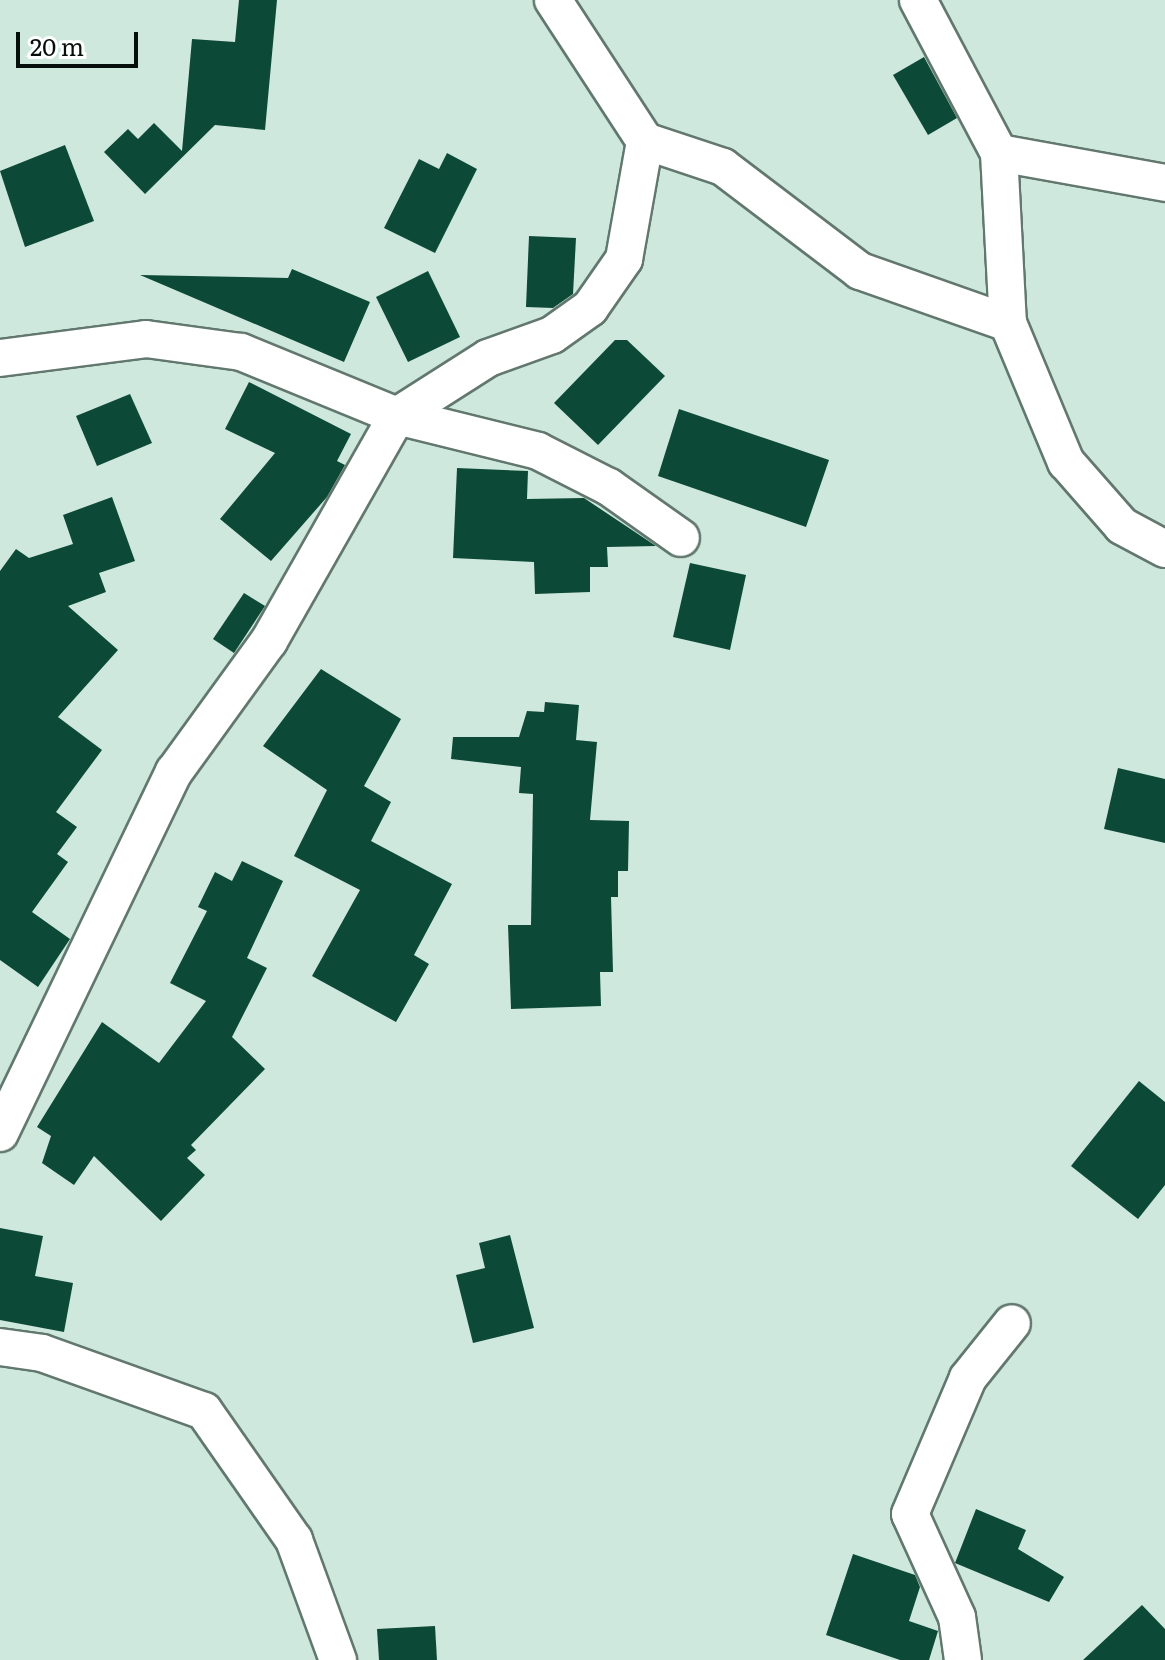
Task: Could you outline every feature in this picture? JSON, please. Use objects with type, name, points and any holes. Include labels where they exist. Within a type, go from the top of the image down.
[{"type":"street","points":[[553,0],[645,141],[723,167],[860,271],[1008,323]]},
{"type":"street","points":[[918,0],[999,153],[1008,323],[1066,462],[1122,526],[1165,549]]},
{"type":"street","points":[[0,1133],[174,772],[269,641],[397,416],[488,358],[552,335],[590,308],[624,259],[645,141]]},
{"type":"street","points":[[999,153],[1165,183]]},
{"type":"street","points":[[0,358],[146,339],[241,352],[397,416],[538,451],[609,487],[681,538]]},
{"type":"street","points":[[963,1660],[957,1617],[910,1514],[968,1378],[1012,1323]]},
{"type":"street","points":[[0,1347],[42,1353],[204,1411],[294,1540],[338,1660]]},
{"type":"building","points":[[239,0],[277,0],[265,130],[215,125],[145,194],[104,152],[128,129],[138,139],[154,123],[182,151],[192,39],[235,42]]},
{"type":"building","points":[[924,57],[957,118],[928,135],[893,75]]},
{"type":"building","points":[[65,145],[94,221],[25,247],[0,171]]},
{"type":"building","points":[[447,153],[477,169],[435,253],[384,228],[419,159],[439,169]]},
{"type":"building","points":[[529,236],[576,238],[573,294],[553,308],[526,307]]},
{"type":"building","points":[[292,269],[370,302],[344,362],[140,275],[288,278]]},
{"type":"building","points":[[428,271],[460,337],[408,362],[376,297]]},
{"type":"building","points":[[615,340],[627,340],[665,376],[598,445],[554,403]]},
{"type":"building","points":[[249,382],[351,434],[337,461],[345,465],[327,497],[271,561],[220,519],[275,453],[225,429]]},
{"type":"building","points":[[130,394],[152,443],[97,466],[76,416]]},
{"type":"building","points":[[679,409],[829,460],[806,527],[658,476]]},
{"type":"building","points":[[457,468],[528,471],[527,499],[584,498],[656,546],[607,547],[608,567],[590,567],[590,592],[535,594],[534,562],[453,558]]},
{"type":"building","points":[[112,497],[135,561],[99,573],[106,592],[68,606],[118,650],[58,717],[102,750],[56,812],[77,827],[57,854],[68,862],[32,912],[70,939],[38,987],[0,960],[0,571],[16,549],[29,558],[73,544],[63,515]]},
{"type":"building","points":[[690,563],[746,575],[730,650],[673,637]]},
{"type":"building","points":[[244,593],[265,606],[234,653],[213,639]]},
{"type":"building","points":[[321,669],[401,719],[364,786],[391,802],[371,841],[452,884],[414,955],[429,964],[396,1022],[312,976],[360,890],[294,856],[327,790],[263,746]]},
{"type":"building","points":[[545,702],[579,705],[576,740],[597,742],[590,820],[629,821],[628,871],[618,871],[618,897],[611,897],[613,972],[600,972],[601,1006],[511,1009],[508,925],[531,925],[533,794],[519,793],[521,767],[451,759],[453,737],[519,737],[527,711],[544,712]]},
{"type":"building","points":[[1118,768],[1165,779],[1165,843],[1104,829]]},
{"type":"building","points":[[242,861],[283,881],[247,958],[267,968],[232,1037],[265,1069],[191,1145],[196,1150],[187,1158],[205,1175],[161,1221],[94,1156],[74,1185],[42,1163],[51,1136],[37,1127],[102,1022],[159,1063],[206,1001],[170,983],[207,911],[198,907],[215,872],[232,881]]},
{"type":"building","points":[[1139,1081],[1165,1102],[1165,1185],[1138,1219],[1071,1166]]},
{"type":"building","points":[[0,1228],[43,1236],[35,1276],[73,1283],[64,1332],[0,1320]]},
{"type":"building","points":[[510,1235],[534,1328],[473,1343],[456,1275],[485,1268],[479,1243]]},
{"type":"building","points":[[976,1509],[1026,1530],[1018,1549],[1064,1577],[1049,1602],[955,1563]]},
{"type":"building","points":[[853,1554],[915,1575],[920,1587],[909,1621],[938,1631],[929,1660],[900,1660],[826,1635]]},
{"type":"building","points":[[1142,1605],[1165,1629],[1165,1660],[1083,1660]]},
{"type":"building","points":[[435,1626],[437,1660],[379,1660],[377,1629]]}]
